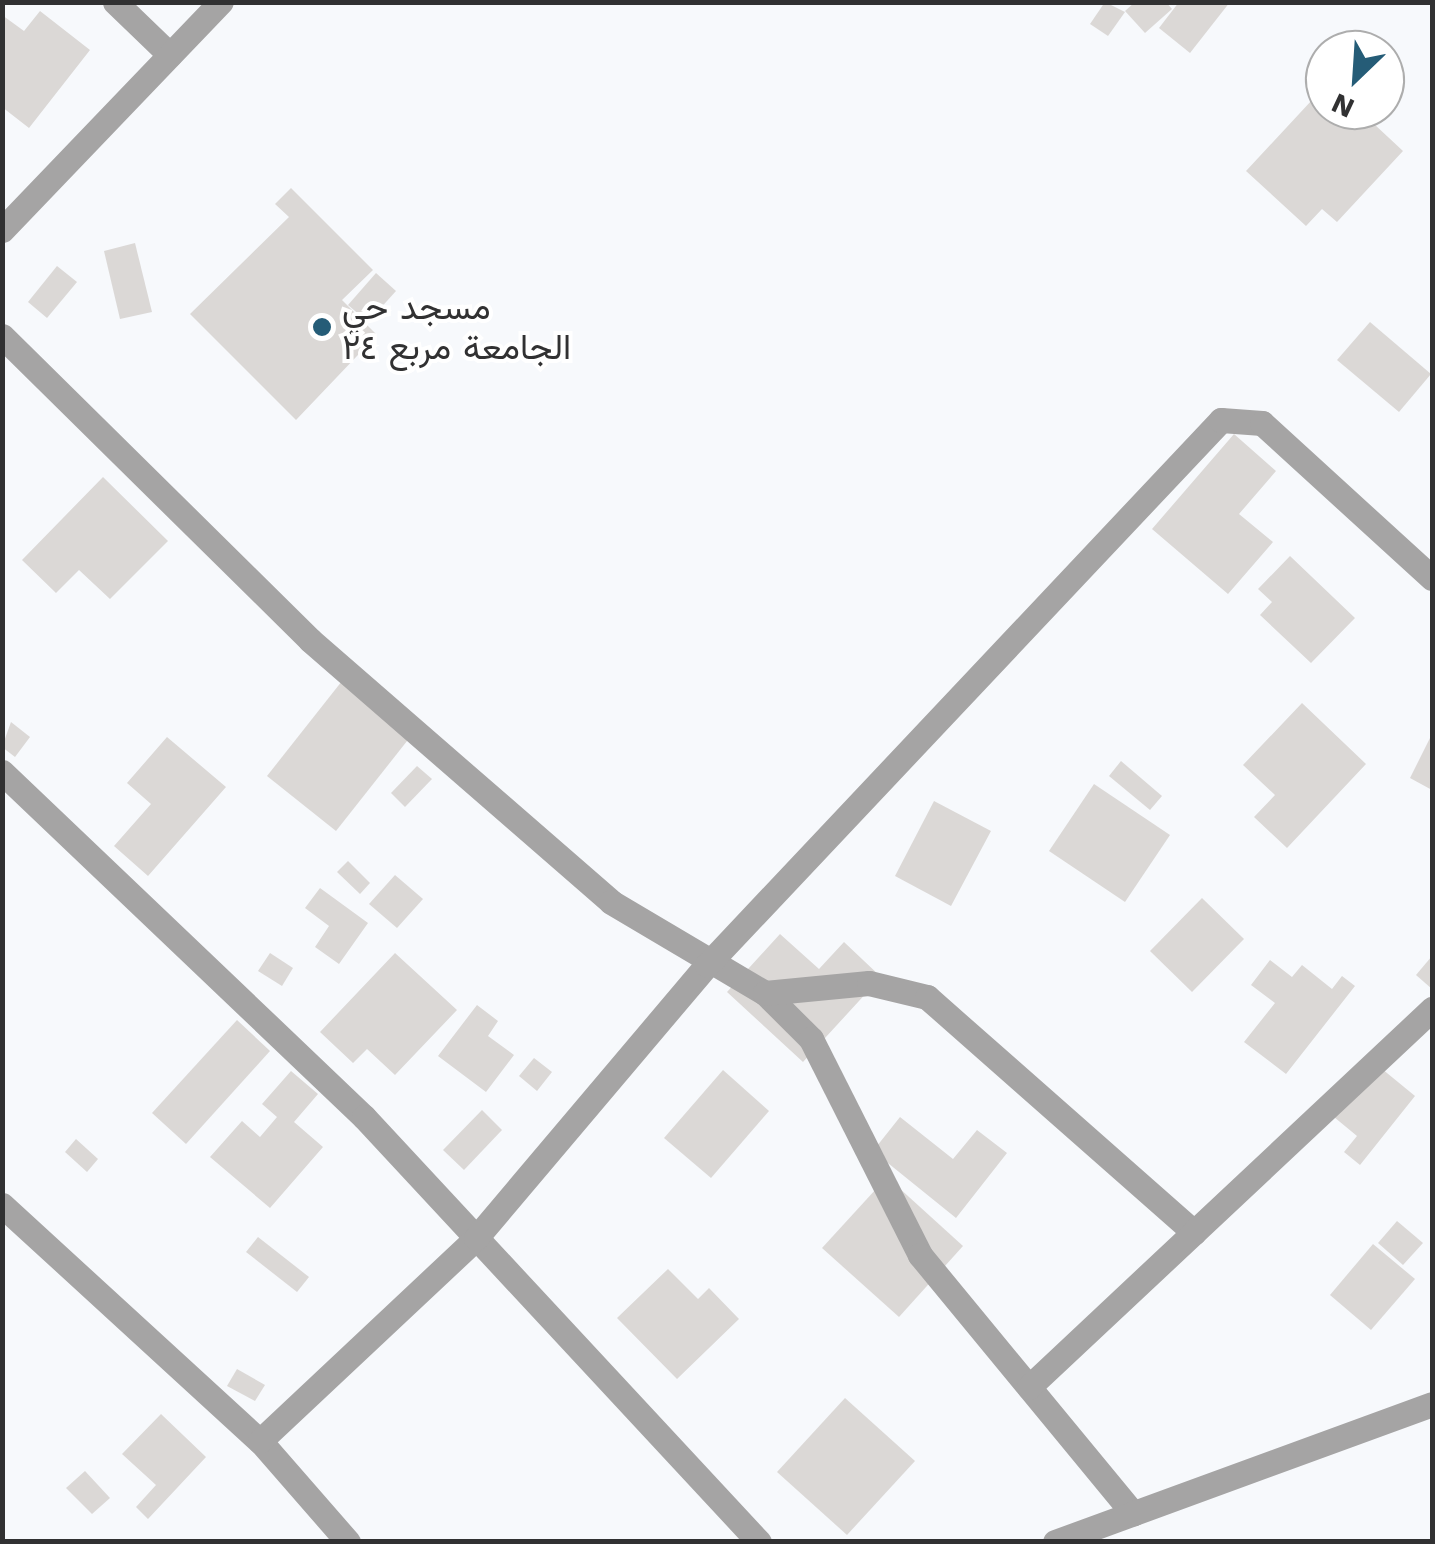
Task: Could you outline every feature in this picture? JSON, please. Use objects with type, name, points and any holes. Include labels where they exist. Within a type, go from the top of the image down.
[{"type":"street","points":[[115,2],[170,55]]},
{"type":"street","points":[[2,230],[221,2]]},
{"type":"street","points":[[2,336],[310,640],[611,902],[707,966],[765,992],[810,1040],[920,1255],[1134,1513]]},
{"type":"street","points":[[260,1441],[476,1238],[707,966],[1221,420],[1262,423],[1432,578]]},
{"type":"street","points":[[2,772],[364,1117],[759,1542]]},
{"type":"street","points":[[765,992],[869,983],[926,996],[1194,1232]]},
{"type":"street","points":[[1029,1386],[1432,1009]]},
{"type":"street","points":[[2,1205],[260,1441],[348,1542]]},
{"type":"street","points":[[1055,1542],[1432,1404]]},
{"type":"building","points":[[1105,2],[1125,12],[1108,36],[1090,24]]},
{"type":"building","points":[[1135,2],[1166,2],[1172,9],[1145,33],[1125,11]]},
{"type":"building","points":[[1179,2],[1230,2],[1190,53],[1159,28]]},
{"type":"building","points":[[40,11],[90,50],[29,128],[2,107],[2,15],[24,31]]},
{"type":"building","points":[[1305,108],[1305,130],[1380,130],[1403,151],[1337,222],[1322,209],[1306,226],[1246,171]]},
{"type":"building","points":[[291,188],[373,270],[342,300],[377,335],[296,420],[190,314],[289,217],[275,204]]},
{"type":"building","points":[[135,243],[152,312],[120,319],[104,251]]},
{"type":"building","points":[[57,266],[77,282],[47,318],[28,302]]},
{"type":"building","points":[[376,273],[396,291],[368,322],[348,305]]},
{"type":"building","points":[[1370,322],[1431,374],[1399,412],[1337,360]]},
{"type":"building","points":[[1234,434],[1276,471],[1239,514],[1273,542],[1228,594],[1152,529]]},
{"type":"building","points":[[103,477],[168,541],[110,599],[79,570],[56,593],[22,560]]},
{"type":"building","points":[[1290,556],[1355,618],[1311,663],[1260,615],[1272,602],[1258,589]]},
{"type":"building","points":[[342,681],[411,736],[336,831],[267,776]]},
{"type":"building","points":[[1302,703],[1366,764],[1287,848],[1254,817],[1275,795],[1243,765]]},
{"type":"building","points":[[11,722],[30,737],[15,757],[2,747]]},
{"type":"building","points":[[1432,734],[1432,790],[1410,778]]},
{"type":"building","points":[[167,737],[226,787],[148,876],[114,846],[151,804],[127,783]]},
{"type":"building","points":[[1121,761],[1162,796],[1150,810],[1109,776]]},
{"type":"building","points":[[417,766],[432,779],[405,807],[391,793]]},
{"type":"building","points":[[1094,784],[1170,835],[1125,902],[1049,851]]},
{"type":"building","points":[[934,801],[991,831],[951,906],[895,876]]},
{"type":"building","points":[[348,861],[370,883],[360,894],[337,872]]},
{"type":"building","points":[[395,875],[423,899],[397,928],[369,904]]},
{"type":"building","points":[[320,888],[368,923],[339,964],[315,947],[329,926],[305,908]]},
{"type":"building","points":[[1202,898],[1244,939],[1192,992],[1150,951]]},
{"type":"building","points":[[780,934],[819,969],[844,942],[881,977],[803,1062],[727,992]]},
{"type":"building","points":[[270,953],[293,968],[282,986],[258,971]]},
{"type":"building","points":[[395,953],[457,1010],[395,1075],[367,1049],[353,1063],[320,1032]]},
{"type":"building","points":[[1432,956],[1432,989],[1416,975]]},
{"type":"building","points":[[1270,960],[1292,977],[1302,965],[1332,989],[1342,976],[1355,986],[1286,1074],[1244,1042],[1275,1003],[1251,985]]},
{"type":"building","points":[[477,1005],[498,1021],[488,1036],[514,1055],[486,1092],[438,1056]]},
{"type":"building","points":[[237,1020],[270,1051],[186,1144],[152,1113]]},
{"type":"building","points":[[534,1058],[552,1072],[537,1091],[519,1076]]},
{"type":"building","points":[[1376,1064],[1415,1096],[1360,1165],[1344,1152],[1357,1136],[1334,1117]]},
{"type":"building","points":[[723,1070],[769,1111],[711,1178],[664,1138]]},
{"type":"building","points":[[291,1071],[318,1094],[294,1122],[323,1147],[270,1208],[210,1157],[242,1121],[260,1137],[277,1117],[262,1104]]},
{"type":"building","points":[[482,1110],[502,1130],[464,1170],[443,1150]]},
{"type":"building","points":[[900,1117],[953,1159],[977,1130],[1007,1153],[956,1218],[873,1151]]},
{"type":"building","points":[[76,1139],[98,1159],[87,1172],[65,1152]]},
{"type":"building","points":[[887,1177],[963,1246],[899,1317],[822,1248]]},
{"type":"building","points":[[1397,1221],[1423,1243],[1403,1265],[1378,1243]]},
{"type":"building","points":[[258,1237],[309,1277],[297,1292],[246,1252]]},
{"type":"building","points":[[1373,1244],[1415,1279],[1371,1330],[1330,1295]]},
{"type":"building","points":[[668,1269],[698,1299],[709,1288],[739,1319],[677,1379],[617,1318]]},
{"type":"building","points":[[237,1369],[265,1385],[255,1401],[227,1386]]},
{"type":"building","points":[[845,1398],[915,1461],[847,1535],[777,1472]]},
{"type":"building","points":[[161,1414],[206,1457],[148,1519],[136,1507],[156,1485],[122,1454]]},
{"type":"building","points":[[85,1471],[110,1498],[92,1514],[66,1488]]},
{"type":"place","name":"مسجد حي الجامعة مربع ٢٤","points":[[322,327]]}]
